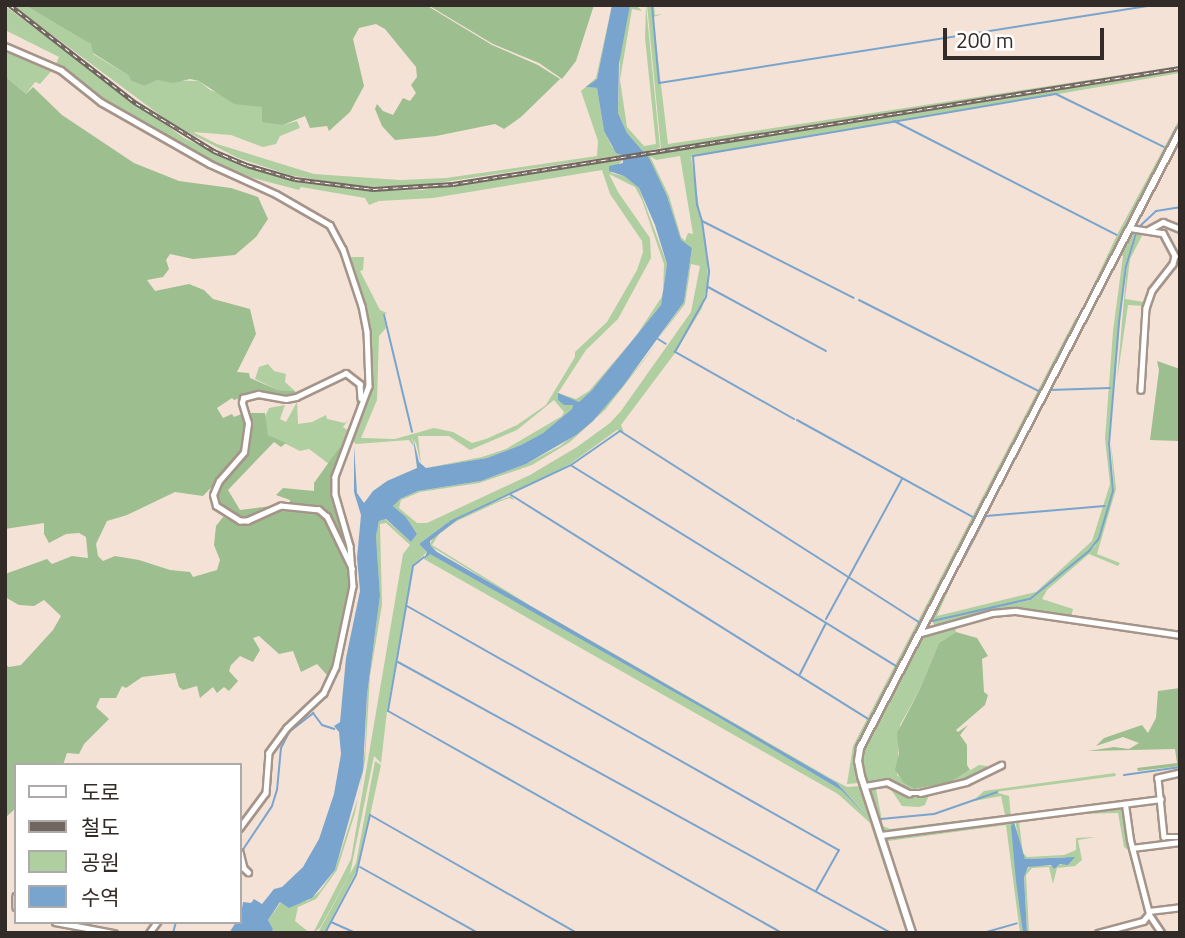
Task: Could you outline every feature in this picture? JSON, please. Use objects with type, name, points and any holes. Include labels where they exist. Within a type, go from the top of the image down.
[{"type":"main road","points":[[912,933],[865,786],[858,761],[860,748],[1180,131]]},
{"type":"street","points":[[5,46],[61,70],[102,102],[210,164],[276,194],[330,225],[343,248],[366,322],[370,378],[350,439],[339,459],[334,486],[347,533],[352,569],[352,597],[330,685],[287,728],[269,753],[266,793],[242,825]]},
{"type":"street","points":[[1149,230],[1163,222],[1180,229]]},
{"type":"street","points":[[1129,227],[1163,233],[1175,256],[1173,264],[1152,291],[1146,308],[1141,390]]},
{"type":"street","points":[[352,569],[327,517],[319,510],[281,506],[248,521],[240,521],[216,506],[213,495],[219,481],[244,452],[248,423],[243,398],[258,394],[286,399],[296,397],[346,373],[360,384],[361,403]]},
{"type":"street","points":[[921,633],[992,613],[1016,611],[1180,635]]},
{"type":"street","points":[[865,786],[887,782],[909,793],[941,790],[966,782],[1001,765]]},
{"type":"street","points":[[1180,774],[1158,778],[1164,837],[1180,839]]},
{"type":"street","points":[[881,835],[1160,799]]},
{"type":"street","points":[[1125,804],[1132,848],[1149,912],[1162,933]]},
{"type":"street","points":[[1132,848],[1180,839]]},
{"type":"street","points":[[242,860],[248,872]]},
{"type":"street","points":[[1098,933],[1143,921],[1149,912],[1180,907]]},
{"type":"street","points":[[66,924],[114,933]]},
{"type":"green space","points":[[12,5],[25,5],[86,40],[94,47],[93,54],[128,75],[131,81],[144,86],[158,80],[199,81],[210,90],[262,107],[263,113],[283,125],[297,121],[300,128],[280,136],[276,144],[263,147],[231,135],[193,132],[217,144],[314,174],[400,180],[446,178],[597,156],[598,141],[581,91],[596,78],[612,5],[597,79],[587,87],[597,88],[604,131],[612,147],[622,155],[418,186],[360,187],[289,175],[238,158],[172,124]]},
{"type":"green space","points":[[25,5],[426,5],[492,45],[538,65],[560,79],[521,117],[504,129],[495,124],[436,136],[395,140],[382,126],[375,109],[377,104],[383,111],[393,115],[403,98],[410,101],[416,93],[411,85],[417,77],[416,67],[385,29],[376,24],[359,28],[353,39],[364,86],[350,112],[329,131],[327,126],[310,128],[305,116],[283,125],[262,122],[262,107],[234,104],[199,81],[190,79],[173,83],[158,80],[144,86],[131,81],[128,75],[93,53],[91,44]]},
{"type":"green space","points":[[428,5],[594,5],[576,61],[562,79],[539,63],[493,44]]},
{"type":"green space","points":[[636,5],[642,11],[632,9],[620,80],[627,127],[644,146],[656,144],[645,38],[646,5],[660,148],[644,152],[627,133],[618,113],[620,56],[629,6]]},
{"type":"green space","points":[[647,5],[654,5],[655,15],[663,14],[653,17],[668,144],[1180,66],[661,149]]},
{"type":"green space","points":[[5,6],[184,138],[237,163],[302,183],[369,191],[422,190],[623,159],[611,173],[624,176],[639,188],[667,264],[663,290],[664,264],[642,200],[635,187],[609,174],[618,192],[650,238],[651,258],[618,319],[586,350],[558,393],[576,399],[589,391],[633,340],[592,390],[579,402],[558,394],[564,405],[573,405],[572,409],[543,433],[487,458],[426,468],[482,457],[506,449],[562,416],[564,412],[554,400],[517,430],[470,450],[449,436],[418,436],[421,465],[416,443],[412,438],[414,447],[409,440],[356,444],[351,440],[372,377],[368,360],[367,317],[348,257],[364,257],[363,270],[360,271],[380,310],[387,313],[383,315],[386,328],[379,336],[377,400],[361,438],[395,439],[434,428],[453,432],[472,443],[486,439],[517,425],[546,405],[575,357],[575,352],[607,322],[637,270],[643,252],[642,241],[610,194],[602,170],[433,198],[379,201],[369,205],[365,198],[301,187],[299,190],[253,178],[206,160],[102,100],[55,66],[59,57],[5,30]]},
{"type":"green space","points":[[5,47],[54,68],[40,84],[35,82],[26,94],[5,76]]},
{"type":"green space","points":[[1180,70],[1180,73],[691,157],[707,258],[708,282],[702,308],[675,353],[621,425],[624,432],[617,430],[570,464],[447,523],[419,544],[427,552],[413,565],[387,711],[381,763],[374,756],[350,874],[320,928],[313,933],[351,859],[403,554],[410,545],[386,523],[380,524],[382,605],[370,676],[365,761],[360,788],[367,695],[380,596],[376,536],[379,521],[385,519],[411,542],[417,534],[406,517],[393,506],[396,501],[418,491],[481,481],[526,464],[560,446],[596,418],[659,341],[605,410],[570,442],[532,465],[479,483],[420,492],[401,500],[399,508],[417,523],[427,523],[530,475],[577,447],[610,423],[621,411],[691,312],[700,266],[691,264],[685,304],[659,338],[684,302],[692,248],[681,241],[667,196],[645,154]],"holes":[[[650,156],[656,160],[680,156],[693,234],[688,233],[685,241],[681,237],[669,196]]]},
{"type":"green space","points":[[5,76],[26,94],[33,87],[62,115],[134,163],[179,181],[231,188],[258,197],[268,219],[256,237],[235,255],[193,259],[170,254],[166,260],[169,269],[163,277],[147,280],[155,291],[189,284],[204,290],[213,299],[250,309],[256,334],[237,372],[249,373],[250,378],[278,390],[295,391],[295,395],[255,393],[234,400],[232,398],[217,408],[223,418],[244,413],[246,418],[244,447],[231,467],[203,496],[175,492],[127,515],[107,521],[96,544],[98,556],[103,561],[115,556],[139,560],[170,570],[190,572],[193,577],[217,570],[220,560],[214,545],[216,526],[223,517],[245,523],[282,508],[315,510],[325,517],[343,559],[351,570],[352,586],[335,667],[327,687],[323,683],[327,675],[317,664],[301,672],[293,651],[279,654],[259,636],[253,638],[260,650],[253,662],[240,656],[231,665],[229,671],[238,681],[229,691],[224,687],[217,693],[213,687],[200,698],[197,686],[183,690],[179,687],[175,673],[142,677],[126,688],[122,686],[116,698],[100,698],[96,707],[109,719],[84,744],[79,754],[67,753],[64,763],[14,763],[14,810],[5,818],[5,665],[21,665],[53,630],[61,616],[44,600],[34,606],[19,605],[5,597],[5,574],[47,559],[52,564],[72,556],[88,558],[86,537],[79,533],[66,534],[49,543],[44,534],[44,523],[5,529]]},
{"type":"green space","points":[[1180,118],[1180,123],[1079,315],[1118,233]]},
{"type":"green space","points":[[1144,232],[1130,259],[1125,299],[1144,302],[1143,306],[1128,305],[1117,380],[1127,264],[1137,233]]},
{"type":"green space","points":[[1130,233],[1135,233],[1125,266],[1108,444],[1113,491],[1099,538],[1089,551],[1029,599],[932,620],[955,574],[937,616],[1036,592],[1092,541],[1110,484],[1105,439],[1113,331],[1123,256],[1121,255],[1019,450]]},
{"type":"green space","points":[[662,296],[661,305],[637,335]]},
{"type":"green space","points":[[1076,317],[1078,319],[858,746],[854,758],[860,783],[847,784],[853,746]]},
{"type":"green space","points":[[1157,361],[1180,369],[1179,441],[1150,440],[1159,370]]},
{"type":"green space","points":[[268,364],[274,371],[286,374],[285,382],[295,391],[278,390],[255,379],[259,367]]},
{"type":"green space","points":[[359,386],[356,418],[344,448],[339,448],[329,464],[309,449],[300,451],[268,435],[264,419],[269,408],[285,405],[280,419],[286,422],[297,402],[298,424],[312,422],[326,415],[327,419],[345,423],[349,419],[343,427],[347,430],[355,414]]},
{"type":"green space","points":[[251,413],[265,413],[268,435],[286,443],[281,447],[274,442],[228,490],[240,510],[279,505],[241,520],[217,505],[215,495],[219,484],[244,453],[247,416]]},
{"type":"green space","points":[[1111,443],[1116,489],[1097,554],[1120,563],[1118,566],[1089,554],[1047,590],[1042,599],[1073,609],[1071,618],[1042,613],[987,612],[935,626],[932,621],[1030,600],[1095,546],[1114,491]]},
{"type":"green space","points":[[339,448],[344,448],[336,467],[333,487],[347,533],[351,566],[333,526],[320,510],[290,505],[290,500],[276,495],[283,488],[314,491],[314,483]]},
{"type":"green space","points":[[511,496],[514,500],[509,498],[457,521],[439,534],[432,545],[531,606],[830,778],[847,787],[861,786],[909,933],[906,933],[870,823],[838,794],[424,559],[429,553],[713,714],[841,790],[868,816],[837,783],[539,613],[429,545],[448,524]]},
{"type":"green space","points":[[954,624],[956,632],[939,643],[919,691],[900,725],[897,775],[915,789],[921,789],[951,782],[979,765],[987,766],[986,771],[955,784],[919,792],[891,781],[867,783],[862,762],[864,751],[904,669],[924,636]]},
{"type":"green space","points":[[956,632],[977,638],[988,656],[982,659],[984,692],[988,695],[985,705],[956,730],[958,732],[968,725],[960,735],[967,745],[967,765],[970,770],[951,782],[915,789],[904,783],[895,770],[899,753],[897,733],[919,691],[939,643]]},
{"type":"green space","points":[[1180,688],[1180,766],[1138,771],[1137,768],[1177,763],[1175,749],[1088,751],[1114,747],[1129,749],[1139,743],[1123,737],[1096,746],[1104,738],[1142,725],[1148,733],[1156,718],[1158,691]]},
{"type":"green space","points":[[375,761],[381,765],[359,866],[324,933],[318,933],[356,863]]},
{"type":"green space","points":[[1115,773],[1116,776],[995,792],[1009,796],[1011,817],[891,832],[882,830],[870,791],[884,784],[918,795],[961,785],[955,790],[929,795],[925,805],[919,807],[902,806],[890,788],[876,789],[883,826],[890,829],[1005,815],[1001,796],[974,801],[990,794],[975,799],[984,791]]},
{"type":"green space","points":[[358,797],[337,870],[316,899],[298,907],[295,921],[310,933],[271,933],[273,929],[268,920],[281,902],[292,905],[309,900],[320,891],[335,870]]},
{"type":"green space","points":[[1119,808],[1125,810],[1130,852],[1147,907],[1146,918],[1128,850],[1124,847],[1118,813],[1082,814],[1019,822],[1023,853],[1027,857],[1064,855],[1076,850],[1076,838],[1096,837],[1078,840],[1082,860],[1075,866],[1057,868],[1053,884],[1049,867],[1032,868],[1026,875],[1027,933],[1024,874],[1031,865],[1055,866],[1063,864],[1066,857],[1025,859],[1021,853],[1015,820]]},
{"type":"green space","points":[[1013,820],[1023,933],[1020,933],[1006,825],[888,841],[915,933],[886,837]]},
{"type":"water","points":[[612,5],[630,5],[619,64],[618,113],[627,133],[649,158],[667,196],[681,240],[692,248],[684,302],[623,386],[593,421],[576,435],[526,464],[481,481],[418,491],[400,499],[393,506],[406,517],[417,534],[411,542],[386,519],[379,521],[376,536],[380,596],[367,695],[363,770],[335,870],[312,898],[289,908],[280,902],[268,920],[273,929],[271,933],[229,933],[235,924],[242,924],[243,902],[251,903],[254,899],[262,904],[274,889],[282,887],[303,867],[319,839],[334,794],[341,754],[339,732],[334,726],[340,722],[346,658],[360,591],[357,558],[361,515],[354,492],[354,445],[357,493],[364,503],[373,491],[387,481],[417,468],[413,437],[419,462],[426,468],[487,458],[521,445],[543,433],[572,409],[573,405],[564,405],[558,400],[558,393],[579,402],[592,390],[661,305],[667,264],[655,225],[639,188],[624,176],[609,171],[609,166],[623,163],[622,155],[616,153],[604,131],[597,88],[586,87],[597,79]]},
{"type":"water","points":[[458,519],[430,541],[430,545],[437,552],[837,783],[868,817],[841,790],[713,714],[430,554],[424,559],[427,552],[419,544],[447,523]]},
{"type":"water","points":[[1014,822],[1025,859],[1075,857],[1068,865],[1060,864],[1054,869],[1051,865],[1028,867],[1024,877],[1027,933],[1023,933],[1016,881],[1011,826]]},
{"type":"waterway","points":[[652,5],[659,83],[1154,5]]},
{"type":"waterway","points":[[702,221],[697,205],[693,156],[1056,94],[1164,147]]},
{"type":"waterway","points":[[894,121],[1117,235]]},
{"type":"waterway","points":[[1140,226],[1156,211],[1180,207]]},
{"type":"waterway","points":[[794,419],[675,352],[706,297],[709,271],[702,221],[854,298]]},
{"type":"waterway","points":[[932,621],[1030,599],[1089,551],[1099,538],[1113,491],[1109,444],[1119,322],[1126,266],[1136,233]]},
{"type":"waterway","points":[[708,287],[826,351]]},
{"type":"waterway","points":[[859,300],[1038,391]]},
{"type":"waterway","points":[[384,315],[412,432]]},
{"type":"waterway","points":[[658,339],[666,344]]},
{"type":"waterway","points":[[1050,390],[1110,388]]},
{"type":"waterway","points":[[797,420],[973,517]]},
{"type":"waterway","points":[[450,522],[571,465],[620,431],[919,622]]},
{"type":"waterway","points":[[572,466],[896,666]]},
{"type":"waterway","points":[[826,619],[902,479]]},
{"type":"waterway","points":[[511,495],[868,719]]},
{"type":"waterway","points":[[964,558],[986,516],[1105,506]]},
{"type":"waterway","points":[[424,557],[413,566],[388,711],[782,933]]},
{"type":"waterway","points":[[407,606],[839,850],[816,891]]},
{"type":"waterway","points":[[800,674],[826,623]]},
{"type":"waterway","points":[[398,662],[891,933]]},
{"type":"waterway","points":[[242,851],[272,806],[277,790],[281,748],[289,732],[313,713],[322,725],[334,729]]},
{"type":"waterway","points":[[1124,775],[1180,767]]},
{"type":"waterway","points":[[881,819],[934,814],[997,792]]},
{"type":"waterway","points":[[325,933],[356,875],[370,815],[577,933]]},
{"type":"waterway","points":[[360,867],[478,933]]},
{"type":"waterway","points":[[331,922],[356,933]]},
{"type":"waterway","points":[[983,933],[1017,923]]},
{"type":"waterway","points":[[173,933],[175,924]]},
{"type":"railway","points":[[10,5],[136,103],[214,151],[247,165],[295,179],[373,189],[453,184],[1180,68]]}]
